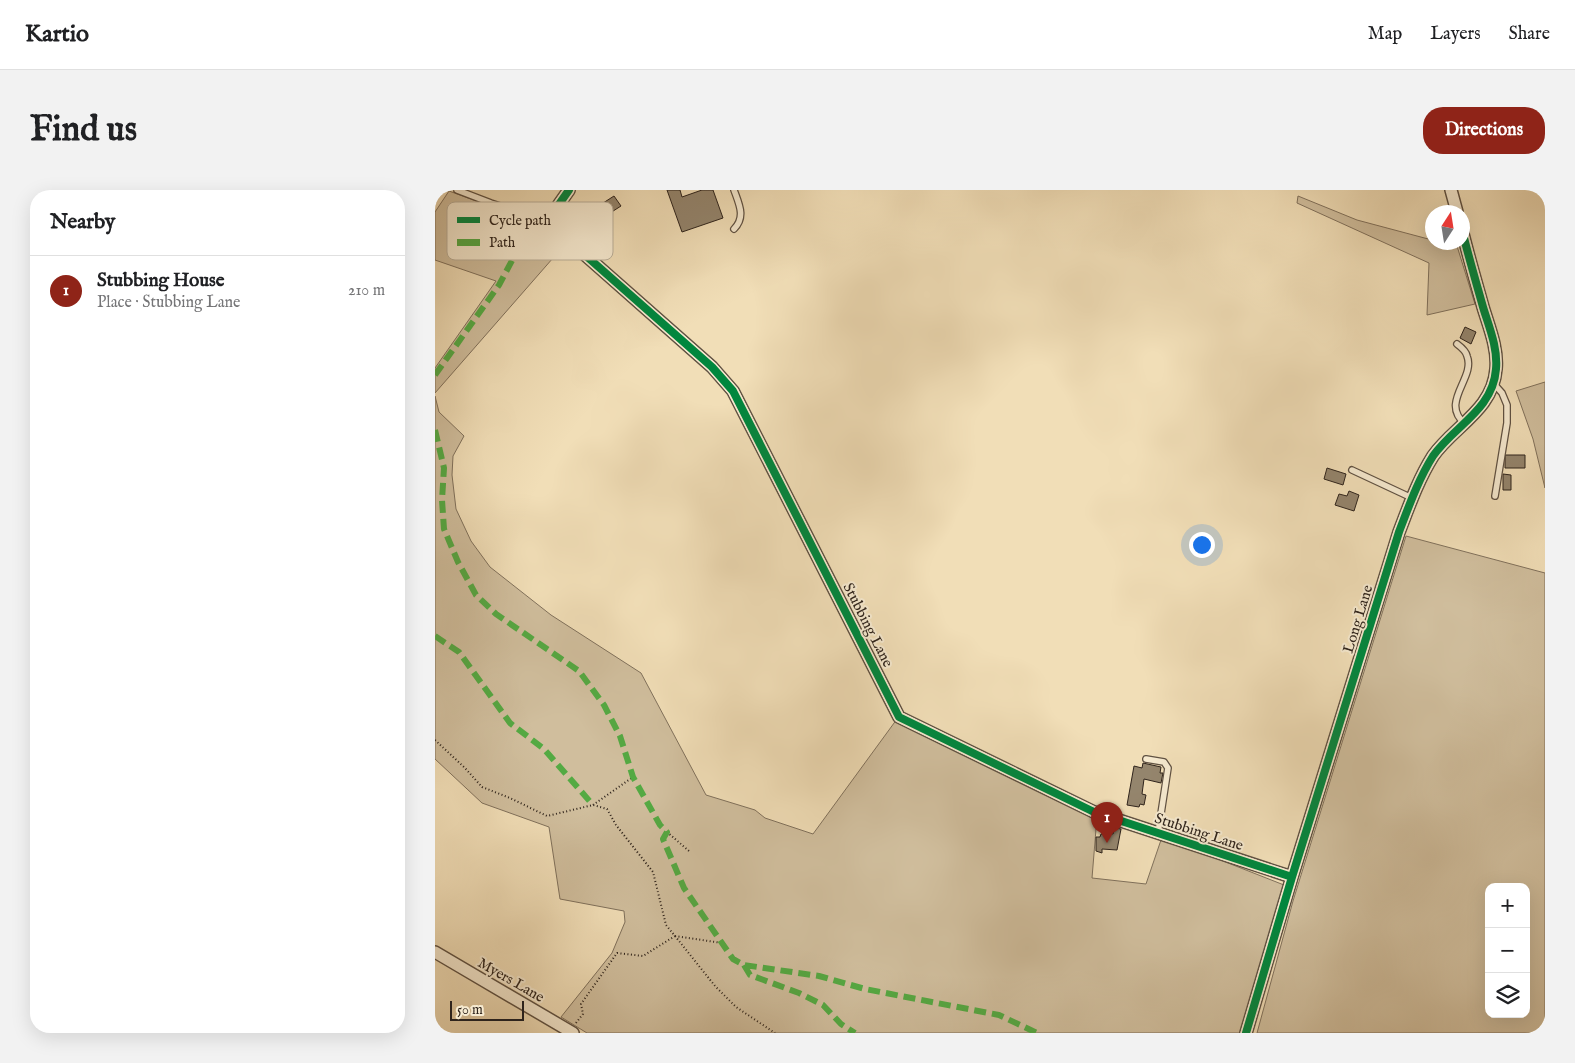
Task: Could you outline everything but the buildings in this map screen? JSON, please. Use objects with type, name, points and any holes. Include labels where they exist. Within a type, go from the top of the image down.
[{"type":"street","points":[[561,202],[569,190]]},
{"type":"street","points":[[1451,190],[1455,205]]},
{"type":"street","name":"Long Lane","points":[[1246,1033],[1292,877],[1399,532],[1412,498],[1435,455],[1479,410],[1494,384],[1497,368],[1495,348],[1467,250]]},
{"type":"street","name":"Stubbing Lane","points":[[591,260],[711,367],[733,391],[899,717],[1093,812],[1292,877]]},
{"type":"street","name":"Myers Lane","points":[[435,952],[569,1031]]},
{"type":"lane","points":[[457,190],[488,202]]},
{"type":"lane","points":[[734,190],[741,217],[740,224],[734,229]]},
{"type":"lane","points":[[1457,344],[1467,354],[1469,362],[1455,412],[1465,424]]},
{"type":"lane","points":[[1494,384],[1502,393],[1507,406],[1507,422],[1495,496]]},
{"type":"lane","points":[[1352,470],[1412,498]]},
{"type":"lane","points":[[1146,759],[1164,762],[1168,768],[1158,834]]},
{"type":"path","points":[[435,740],[482,787],[547,816],[593,805],[633,777]]},
{"type":"path","points":[[593,805],[607,809],[616,825],[653,872],[666,925],[715,986],[736,1007],[775,1033]]},
{"type":"path","points":[[667,832],[689,851]]},
{"type":"path","points":[[569,1031],[571,1024],[577,1023],[583,1014],[581,1004],[617,953],[643,956],[675,936],[722,943]]},
{"type":"shaded area","points":[[449,191],[479,202],[447,202],[447,260],[551,260],[435,393],[435,368],[496,281],[435,260],[435,212]]},
{"type":"shaded area","points":[[1298,196],[1357,220],[1425,238],[1425,250],[1458,250],[1475,304],[1427,315],[1429,263],[1297,203]]},
{"type":"shaded area","points":[[1545,382],[1545,488],[1533,439],[1516,391]]},
{"type":"shaded area","points":[[435,396],[439,412],[464,436],[453,456],[452,475],[456,509],[471,541],[490,567],[551,615],[641,673],[706,795],[755,810],[765,818],[813,834],[897,719],[1097,817],[1092,878],[1146,884],[1162,837],[1284,885],[1240,1033],[587,1033],[561,1017],[612,953],[625,922],[624,911],[560,899],[549,827],[482,803],[435,759]]},
{"type":"shaded area","points":[[1406,536],[1545,573],[1545,1033],[1257,1033],[1293,901]]},
{"type":"marked path","points":[[435,375],[499,285],[512,260]]},
{"type":"marked path","points":[[435,430],[444,468],[442,500],[444,529],[458,562],[476,595],[496,614],[579,671],[604,705],[620,736],[633,777],[660,825],[667,832],[663,839],[684,888],[733,959],[744,965],[819,976],[865,989],[999,1015],[1037,1033]]},
{"type":"marked path","points":[[435,636],[459,652],[510,723],[544,749],[593,805]]},
{"type":"marked path","points":[[744,965],[750,975],[799,993],[823,1005],[841,1024],[855,1033]]},
{"type":"cycle path","points":[[561,202],[569,190]]},
{"type":"cycle path","points":[[1246,1033],[1292,877],[1399,532],[1410,503],[1433,456],[1480,407],[1488,396],[1493,383],[1496,369],[1494,345],[1467,250]]},
{"type":"cycle path","points":[[591,260],[712,367],[733,391],[899,717],[1094,812],[1292,877]]},
{"type":"place","name":"Stubbing House","points":[[1107,843]]}]
